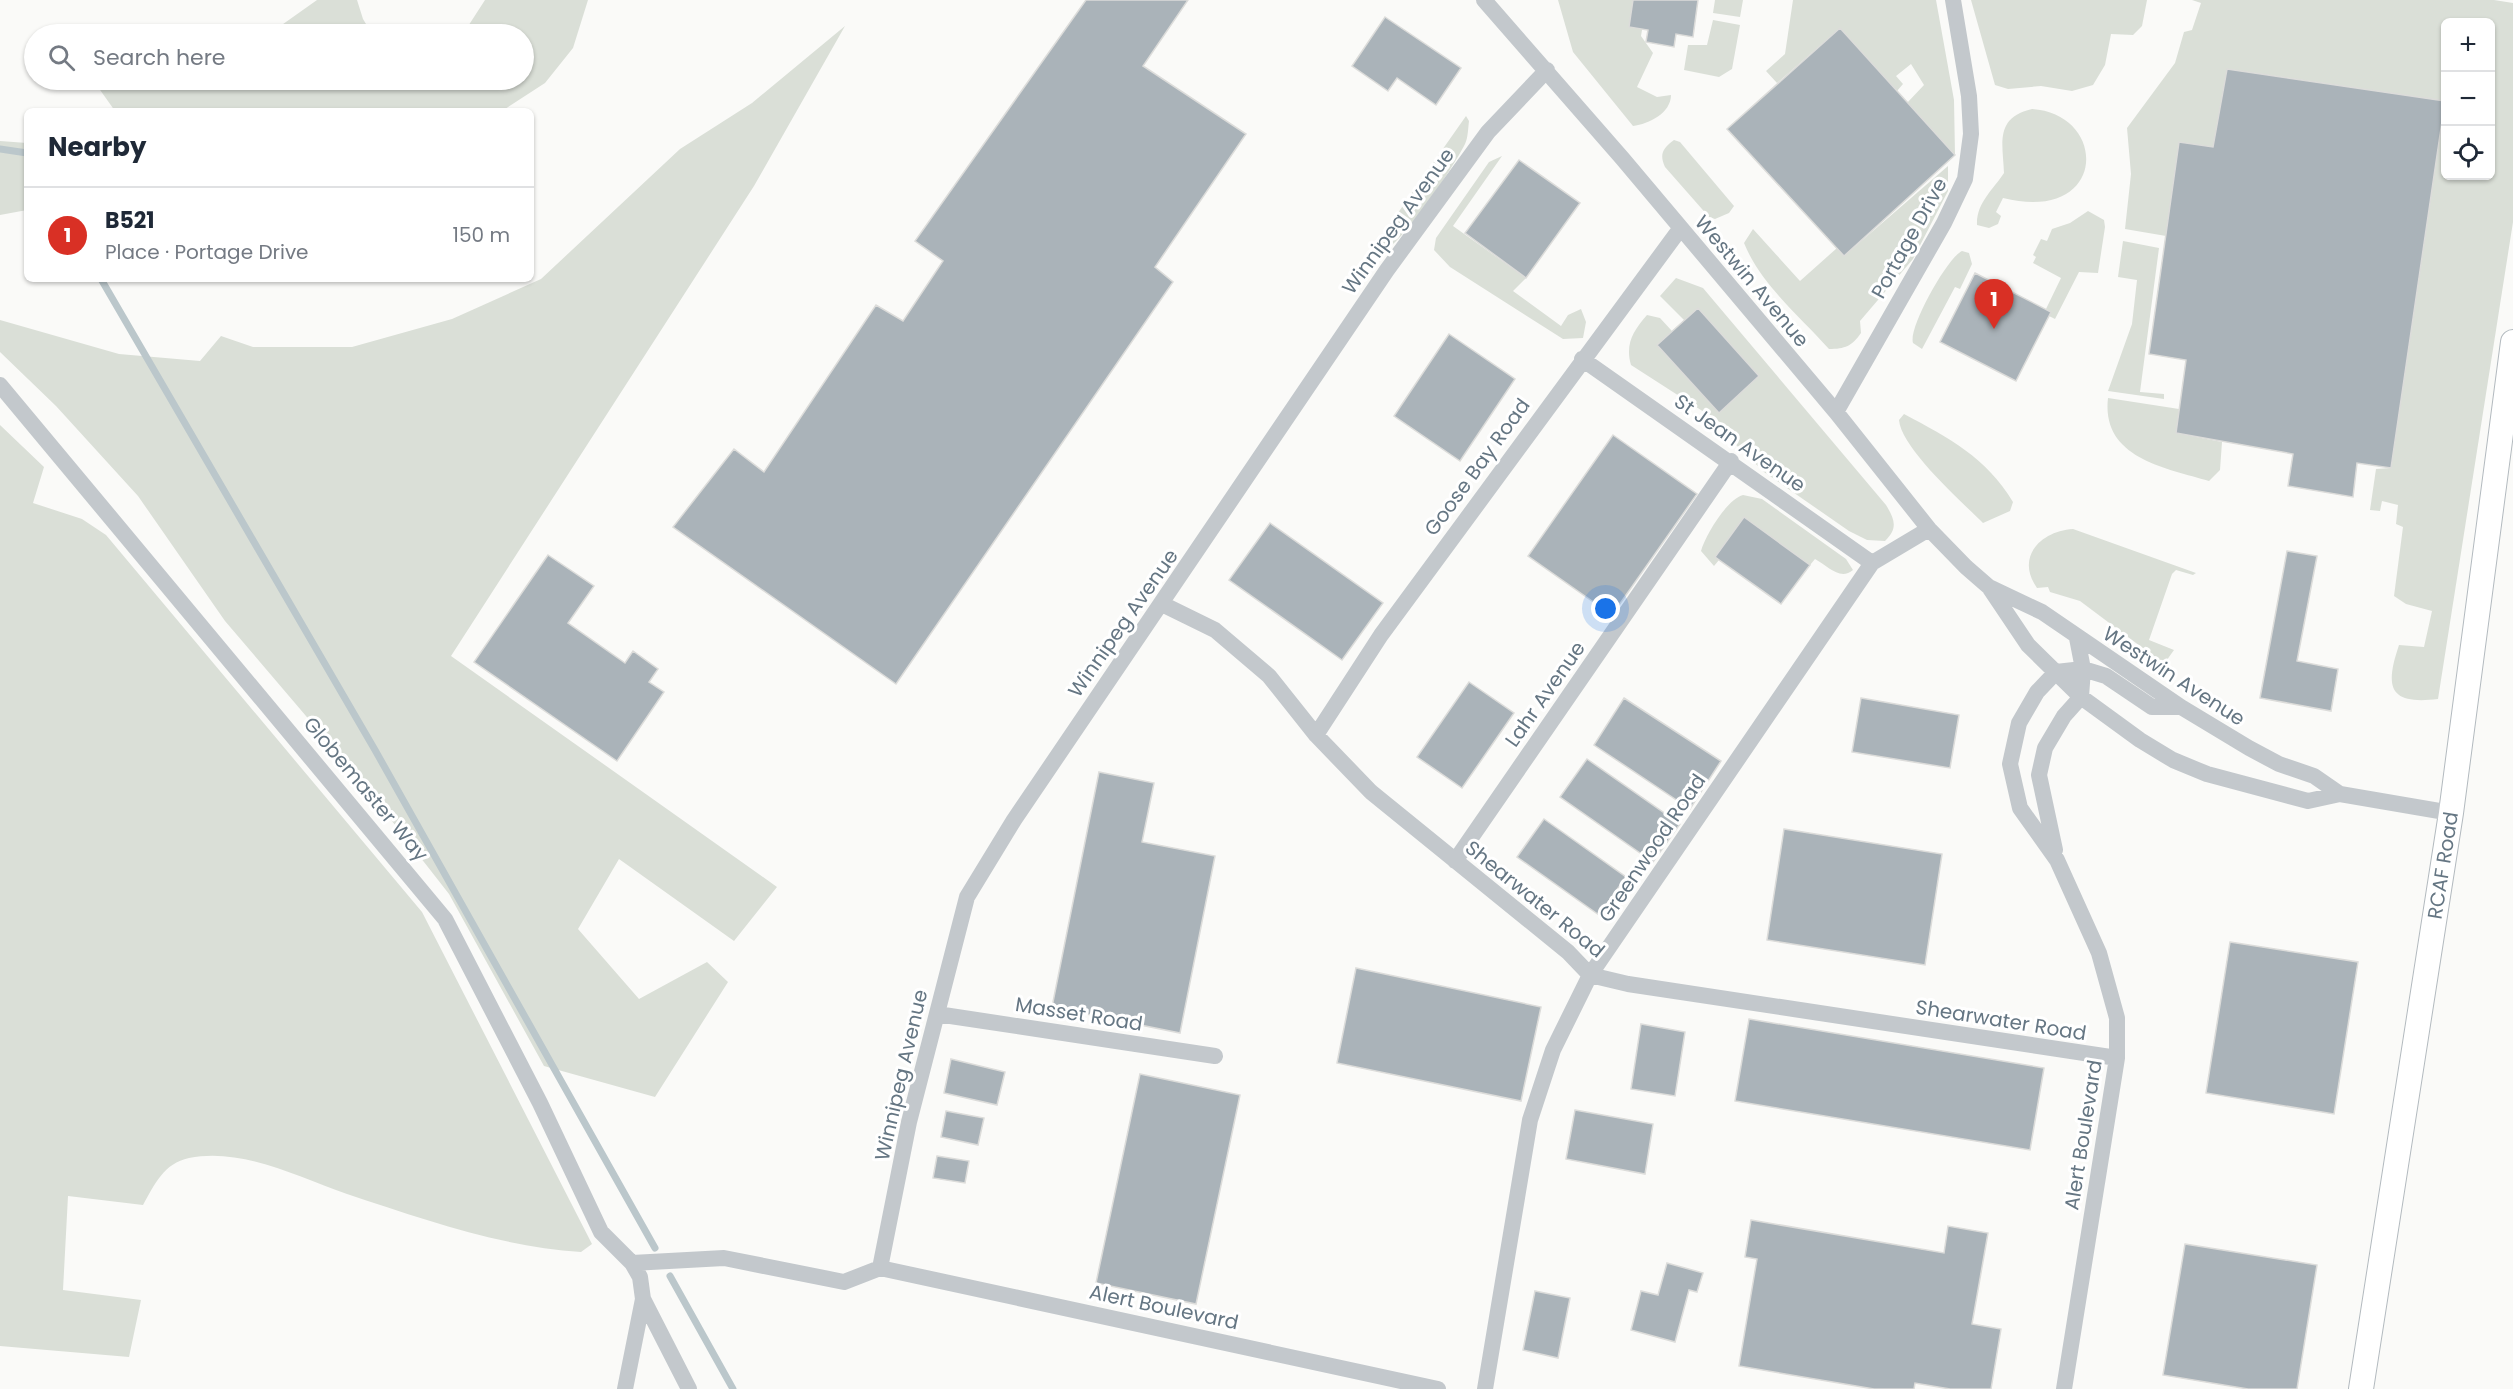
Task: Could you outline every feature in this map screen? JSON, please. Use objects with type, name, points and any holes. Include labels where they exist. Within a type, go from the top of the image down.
[{"type":"main road","name":"RCAF Road","points":[[2361,1389],[2451,813],[2508,408],[2513,342]]},
{"type":"street","name":"Westwin Avenue","points":[[1484,0],[1547,70],[1836,412],[1929,530],[1989,587],[2028,645],[2081,697],[2140,740],[2173,760],[2207,774],[2308,801],[2340,794],[2451,813]]},
{"type":"street","name":"Portage Drive","points":[[1836,412],[1944,223],[1965,179],[1971,134],[1969,96],[1953,0]]},
{"type":"street","name":"Winnipeg Avenue","points":[[880,1268],[909,1122],[967,897],[1014,820],[1387,270],[1488,132],[1547,70]]},
{"type":"street","name":"Goose Bay Road","points":[[1316,735],[1381,634],[1680,229]]},
{"type":"street","name":"St Jean Avenue","points":[[1582,359],[1731,461],[1872,563]]},
{"type":"street","name":"Globemaster Way","points":[[0,385],[446,919],[540,1103],[601,1232],[632,1263]]},
{"type":"street","name":"Lahr Avenue","points":[[1455,861],[1731,461]]},
{"type":"street","name":"Greenwood Road","points":[[1485,1389],[1530,1120],[1553,1050],[1590,975],[1872,563],[1929,530]]},
{"type":"street","name":"Westwin Avenue","points":[[1989,587],[2042,612],[2181,708],[2279,764],[2314,776],[2340,794]]},
{"type":"street","name":"Shearwater Road","points":[[1162,604],[1215,630],[1269,676],[1316,735],[1371,792],[1568,952],[1590,975],[1628,984],[2117,1058]]},
{"type":"street","points":[[2077,638],[2083,669],[2081,697]]},
{"type":"street","points":[[2056,672],[2083,669],[2106,676],[2151,707],[2181,708]]},
{"type":"street","name":"Alert Boulevard","points":[[2056,672],[2037,692],[2019,723],[2010,764],[2020,808],[2057,860],[2099,953],[2117,1018],[2117,1058],[2064,1389]]},
{"type":"street","name":"Alert Boulevard","points":[[2057,860],[2039,775],[2045,748],[2064,716],[2081,697]]},
{"type":"street","name":"Masset Road","points":[[937,1014],[1215,1056]]},
{"type":"street","points":[[625,1389],[643,1299],[640,1277],[632,1263],[724,1258],[844,1282],[880,1268]]},
{"type":"street","name":"Alert Boulevard","points":[[880,1268],[1438,1389]]},
{"type":"street","points":[[643,1299],[689,1389]]},
{"type":"shaded area","points":[[317,0],[357,0],[366,24],[283,24]]},
{"type":"shaded area","points":[[485,0],[588,0],[573,48],[545,83],[507,108],[113,108],[100,90],[534,90],[534,24],[469,24]]},
{"type":"shaded area","points":[[1558,0],[1647,0],[1641,36],[1653,53],[1637,87],[1657,97],[1671,95],[1663,112],[1646,123],[1633,126],[1573,52]]},
{"type":"shaded area","points":[[1715,0],[1743,0],[1740,17],[1713,13]]},
{"type":"shaded area","points":[[1793,0],[1936,0],[1954,100],[1955,155],[1907,103],[1924,85],[1911,64],[1896,76],[1903,84],[1897,91],[1840,28],[1777,83],[1766,71],[1785,54]]},
{"type":"shaded area","points":[[1971,0],[2147,0],[2142,26],[2133,35],[2111,34],[2105,65],[2093,85],[2072,91],[2041,86],[2008,89],[1995,85]]},
{"type":"shaded area","points":[[2192,0],[2494,0],[2513,3],[2513,222],[2438,699],[2409,699],[2400,696],[2394,690],[2392,672],[2399,645],[2424,647],[2432,611],[2406,604],[2394,596],[2403,527],[2396,524],[2398,505],[2382,501],[2380,511],[2370,510],[2376,469],[2391,468],[2441,128],[2441,180],[2495,180],[2495,18],[2441,18],[2441,100],[2228,69],[2213,147],[2179,142],[2166,236],[2125,229],[2131,174],[2127,128],[2175,63],[2184,32],[2192,30],[2201,3]]},
{"type":"shaded area","points":[[1713,20],[1740,25],[1732,69],[1719,77],[1684,70],[1688,45],[1707,45]]},
{"type":"shaded area","points":[[845,26],[754,186],[451,656],[777,887],[734,941],[619,859],[578,929],[639,999],[707,962],[728,982],[655,1097],[544,1066],[449,894],[352,770],[225,621],[138,496],[56,406],[0,352],[0,320],[119,354],[200,361],[221,336],[253,347],[352,347],[452,319],[541,279],[680,149],[752,103]]},
{"type":"shaded area","points":[[2032,109],[2057,115],[2075,129],[2084,146],[2086,165],[2079,183],[2063,196],[2038,202],[2003,198],[1996,212],[2001,216],[1998,224],[1989,228],[1977,225],[1982,203],[2004,173],[2002,142],[2006,126],[2020,113]]},
{"type":"shaded area","points":[[1466,116],[1469,121],[1465,144],[1429,201],[1406,230],[1386,250],[1374,247]]},
{"type":"shaded area","points":[[1674,140],[1680,142],[1734,206],[1729,213],[1715,219],[1709,217],[1665,167],[1663,152]]},
{"type":"shaded area","points":[[0,141],[24,143],[24,211],[0,215]]},
{"type":"shaded area","points":[[1502,156],[1453,226],[1526,278],[1513,291],[1561,326],[1568,315],[1581,309],[1586,322],[1583,338],[1563,339],[1450,267],[1434,250],[1436,238],[1489,162]]},
{"type":"shaded area","points":[[1948,166],[1948,191],[1913,259],[1860,321],[1861,333],[1854,341],[1844,347],[1829,349],[1760,273],[1744,243],[1753,229],[1800,281],[1837,248],[1844,256]]},
{"type":"shaded area","points":[[2088,211],[2104,220],[2098,273],[2079,272],[2055,319],[2049,316],[2051,312],[2046,309],[2061,278],[2033,263],[2036,257],[2033,255],[2041,239],[2047,241],[2052,229],[2070,223]]},
{"type":"shaded area","points":[[2123,241],[2159,248],[2140,392],[2164,394],[2164,399],[2108,391],[2132,324],[2137,280],[2118,277]]},
{"type":"shaded area","points":[[1962,251],[1969,253],[1972,264],[1960,289],[1955,287],[1922,349],[1913,343],[1916,323],[1947,266]]},
{"type":"shaded area","points":[[1676,278],[1703,288],[1886,505],[1894,524],[1892,532],[1885,541],[1867,540],[1849,531],[1764,472],[1731,440],[1732,430],[1631,365],[1629,351],[1631,338],[1647,315],[1660,318],[1672,331],[1684,320],[1660,296]]},
{"type":"shaded area","points":[[2108,398],[2179,409],[2176,433],[2222,442],[2220,470],[2209,481],[2156,465],[2139,457],[2125,447],[2115,434],[2109,418]]},
{"type":"shaded area","points":[[1904,414],[1951,441],[1979,461],[2013,502],[2010,511],[1983,523],[1948,489],[1910,445],[1902,432],[1899,420]]},
{"type":"shaded area","points":[[0,425],[44,467],[33,503],[82,519],[106,535],[422,912],[592,1244],[581,1252],[521,1244],[433,1222],[249,1160],[209,1156],[189,1158],[166,1170],[143,1205],[68,1196],[63,1290],[141,1300],[129,1357],[0,1346]]},
{"type":"shaded area","points":[[1743,495],[1762,499],[1846,559],[1853,570],[1848,573],[1839,573],[1815,559],[1810,565],[1744,518],[1715,557],[1719,560],[1714,566],[1701,551],[1703,544],[1730,503]]},
{"type":"shaded area","points":[[2073,529],[2196,573],[2193,575],[2176,570],[2172,574],[2149,640],[2174,650],[2164,664],[2080,601],[2050,592],[2048,587],[2037,588],[2031,577],[2030,556],[2042,540],[2061,531]]},
{"type":"building","points":[[1086,0],[1188,0],[1143,66],[1246,134],[1155,267],[1173,282],[896,684],[673,527],[734,449],[764,472],[876,305],[903,321],[943,261],[915,241]]},
{"type":"building","points":[[1633,0],[1698,0],[1693,37],[1676,34],[1674,47],[1646,42],[1648,30],[1629,27]]},
{"type":"building","points":[[1385,17],[1461,68],[1436,105],[1397,78],[1388,91],[1352,66]]},
{"type":"building","points":[[1840,28],[1955,155],[1844,256],[1727,129]]},
{"type":"building","points":[[2227,69],[2441,100],[2441,128],[2391,468],[2357,463],[2353,497],[2288,486],[2293,454],[2176,433],[2186,360],[2149,354],[2179,142],[2213,147]]},
{"type":"building","points":[[1519,160],[1580,203],[1526,278],[1465,233]]},
{"type":"building","points":[[1975,273],[2051,312],[2016,381],[1940,342]]},
{"type":"building","points":[[1698,308],[1759,376],[1719,413],[1657,345]]},
{"type":"building","points":[[1449,334],[1515,379],[1460,461],[1394,416]]},
{"type":"building","points":[[1613,435],[1697,494],[1612,615],[1528,556]]},
{"type":"building","points":[[1744,517],[1810,565],[1781,604],[1715,557]]},
{"type":"building","points":[[1270,523],[1383,603],[1342,660],[1229,580]]},
{"type":"building","points":[[2287,551],[2317,556],[2297,661],[2338,669],[2331,711],[2260,698]]},
{"type":"building","points":[[548,555],[594,586],[568,623],[625,663],[633,651],[658,669],[649,682],[664,692],[617,761],[474,662]]},
{"type":"building","points":[[1469,682],[1514,713],[1462,788],[1417,757]]},
{"type":"building","points":[[1624,698],[1721,761],[1690,809],[1594,745]]},
{"type":"building","points":[[1861,698],[1959,715],[1950,768],[1852,752]]},
{"type":"building","points":[[1587,759],[1680,824],[1653,862],[1560,797]]},
{"type":"building","points":[[1099,772],[1154,783],[1142,842],[1215,856],[1180,1033],[1052,1007]]},
{"type":"building","points":[[1544,819],[1626,877],[1599,915],[1517,857]]},
{"type":"building","points":[[1784,829],[1942,854],[1925,965],[1767,940]]},
{"type":"building","points":[[2230,942],[2358,962],[2334,1114],[2206,1093]]},
{"type":"building","points":[[1356,968],[1541,1007],[1521,1101],[1337,1063]]},
{"type":"building","points":[[1749,1019],[2044,1068],[2030,1150],[1735,1101]]},
{"type":"building","points":[[1641,1024],[1685,1032],[1675,1096],[1631,1089]]},
{"type":"building","points":[[951,1059],[1005,1072],[997,1105],[944,1093]]},
{"type":"building","points":[[1140,1074],[1240,1095],[1196,1304],[1096,1283]]},
{"type":"building","points":[[1575,1110],[1653,1124],[1645,1174],[1566,1159]]},
{"type":"building","points":[[946,1111],[984,1118],[978,1145],[941,1137]]},
{"type":"building","points":[[937,1156],[969,1161],[965,1183],[933,1178]]},
{"type":"building","points":[[1751,1220],[1944,1253],[1948,1226],[1988,1233],[1972,1324],[2001,1329],[1991,1389],[1950,1389],[1915,1383],[1914,1389],[1874,1389],[1739,1366],[1757,1259],[1745,1257]]},
{"type":"building","points":[[2185,1244],[2317,1265],[2297,1389],[2248,1389],[2163,1375]]},
{"type":"building","points":[[1667,1263],[1703,1273],[1697,1292],[1689,1290],[1675,1342],[1631,1330],[1641,1291],[1658,1295]]},
{"type":"building","points":[[1535,1291],[1570,1298],[1558,1358],[1523,1350]]},
{"type":"waterway","points":[[0,149],[24,153]]},
{"type":"waterway","points":[[103,282],[375,750],[655,1248]]},
{"type":"waterway","points":[[670,1276],[733,1389]]},
{"type":"place","name":"B521","points":[[1994,329]]}]
